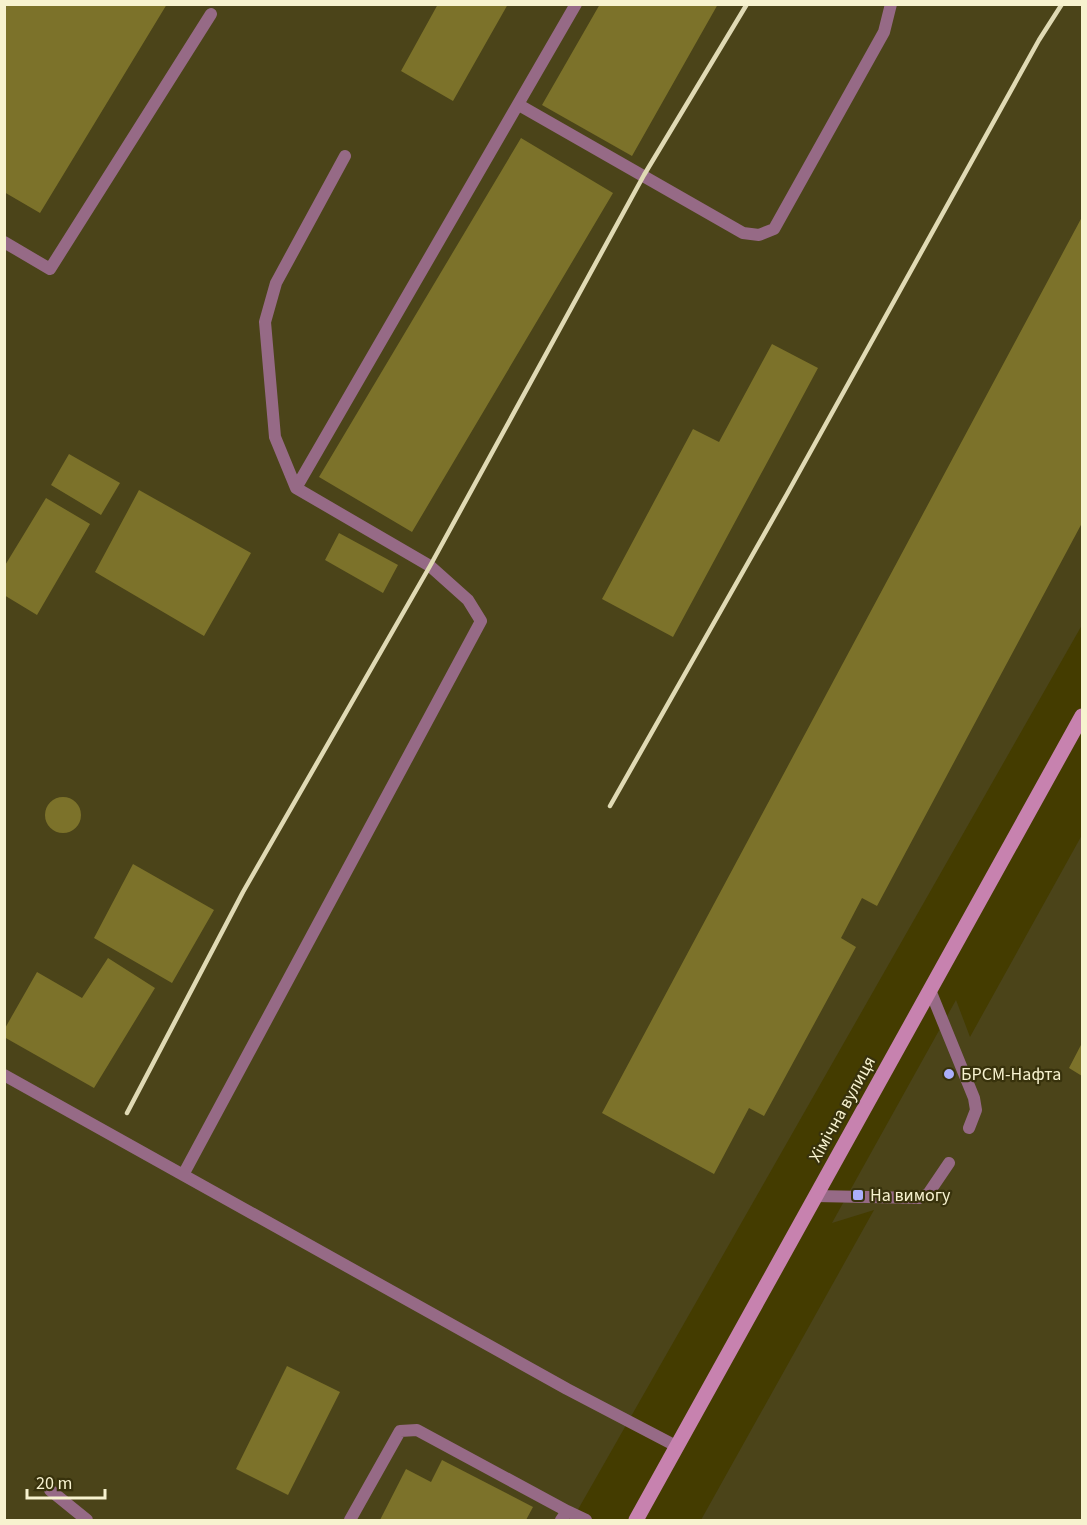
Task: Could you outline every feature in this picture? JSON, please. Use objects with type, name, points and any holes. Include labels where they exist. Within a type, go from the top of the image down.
[{"type":"main road","name":"Хімічна вулиця","points":[[636,1521],[1083,716]]},
{"type":"lane","points":[[297,488],[576,4]]},
{"type":"lane","points":[[519,105],[743,233],[759,235],[774,229],[884,32],[891,4]]},
{"type":"lane","points":[[4,242],[50,269],[211,14]]},
{"type":"lane","points":[[183,1175],[481,621],[468,600],[430,566],[297,488],[275,437],[265,322],[276,283],[345,156]]},
{"type":"lane","points":[[930,990],[974,1098],[976,1110],[969,1128]]},
{"type":"lane","points":[[4,1075],[567,1389],[676,1446]]},
{"type":"lane","points":[[815,1196],[919,1198],[928,1194],[949,1163]]},
{"type":"lane","points":[[350,1521],[400,1431],[417,1430],[564,1516],[586,1521]]},
{"type":"lane","points":[[51,1490],[87,1521]]},
{"type":"shaded area","points":[[5,5],[1082,5],[1082,625],[572,1520],[5,1520]]},
{"type":"shaded area","points":[[1082,835],[1082,1520],[701,1520],[874,1210],[832,1223],[956,1000],[970,1037]]},
{"type":"building","points":[[4,4],[167,4],[40,213],[4,192],[4,33],[6,30],[4,29]]},
{"type":"building","points":[[438,4],[508,4],[453,101],[401,71]]},
{"type":"building","points":[[600,4],[718,4],[632,156],[542,105]]},
{"type":"building","points":[[521,138],[613,193],[412,532],[319,477]]},
{"type":"building","points":[[1082,217],[1082,523],[877,906],[862,898],[841,938],[856,947],[764,1116],[749,1108],[714,1174],[602,1113]]},
{"type":"building","points":[[772,344],[818,368],[673,637],[602,599],[693,429],[719,442]]},
{"type":"building","points":[[69,454],[120,483],[101,515],[51,485]]},
{"type":"building","points":[[139,490],[251,553],[204,636],[95,572]]},
{"type":"building","points":[[46,498],[90,524],[37,615],[4,595],[4,567]]},
{"type":"building","points":[[339,533],[398,565],[383,593],[325,560]]},
{"type":"building","points":[[63,797],[76,802],[81,815],[76,828],[63,833],[50,828],[45,815],[50,802]]},
{"type":"building","points":[[133,864],[214,910],[172,983],[94,938]]},
{"type":"building","points":[[108,958],[155,988],[94,1088],[4,1037],[4,1030],[37,972],[82,998]]},
{"type":"building","points":[[1082,1043],[1082,1076],[1069,1068]]},
{"type":"building","points":[[287,1366],[340,1392],[288,1495],[236,1469]]},
{"type":"building","points":[[442,1460],[533,1507],[526,1520],[380,1520],[406,1469],[431,1482]]},
{"type":"railway","points":[[127,1113],[243,892],[430,566],[644,175],[747,4]]},
{"type":"railway","points":[[610,806],[787,494],[1039,40],[1062,4]]},
{"type":"place","name":"БРСМ-Нафта","points":[[949,1074]]},
{"type":"place","name":"На вимогу","points":[[858,1195]]}]
